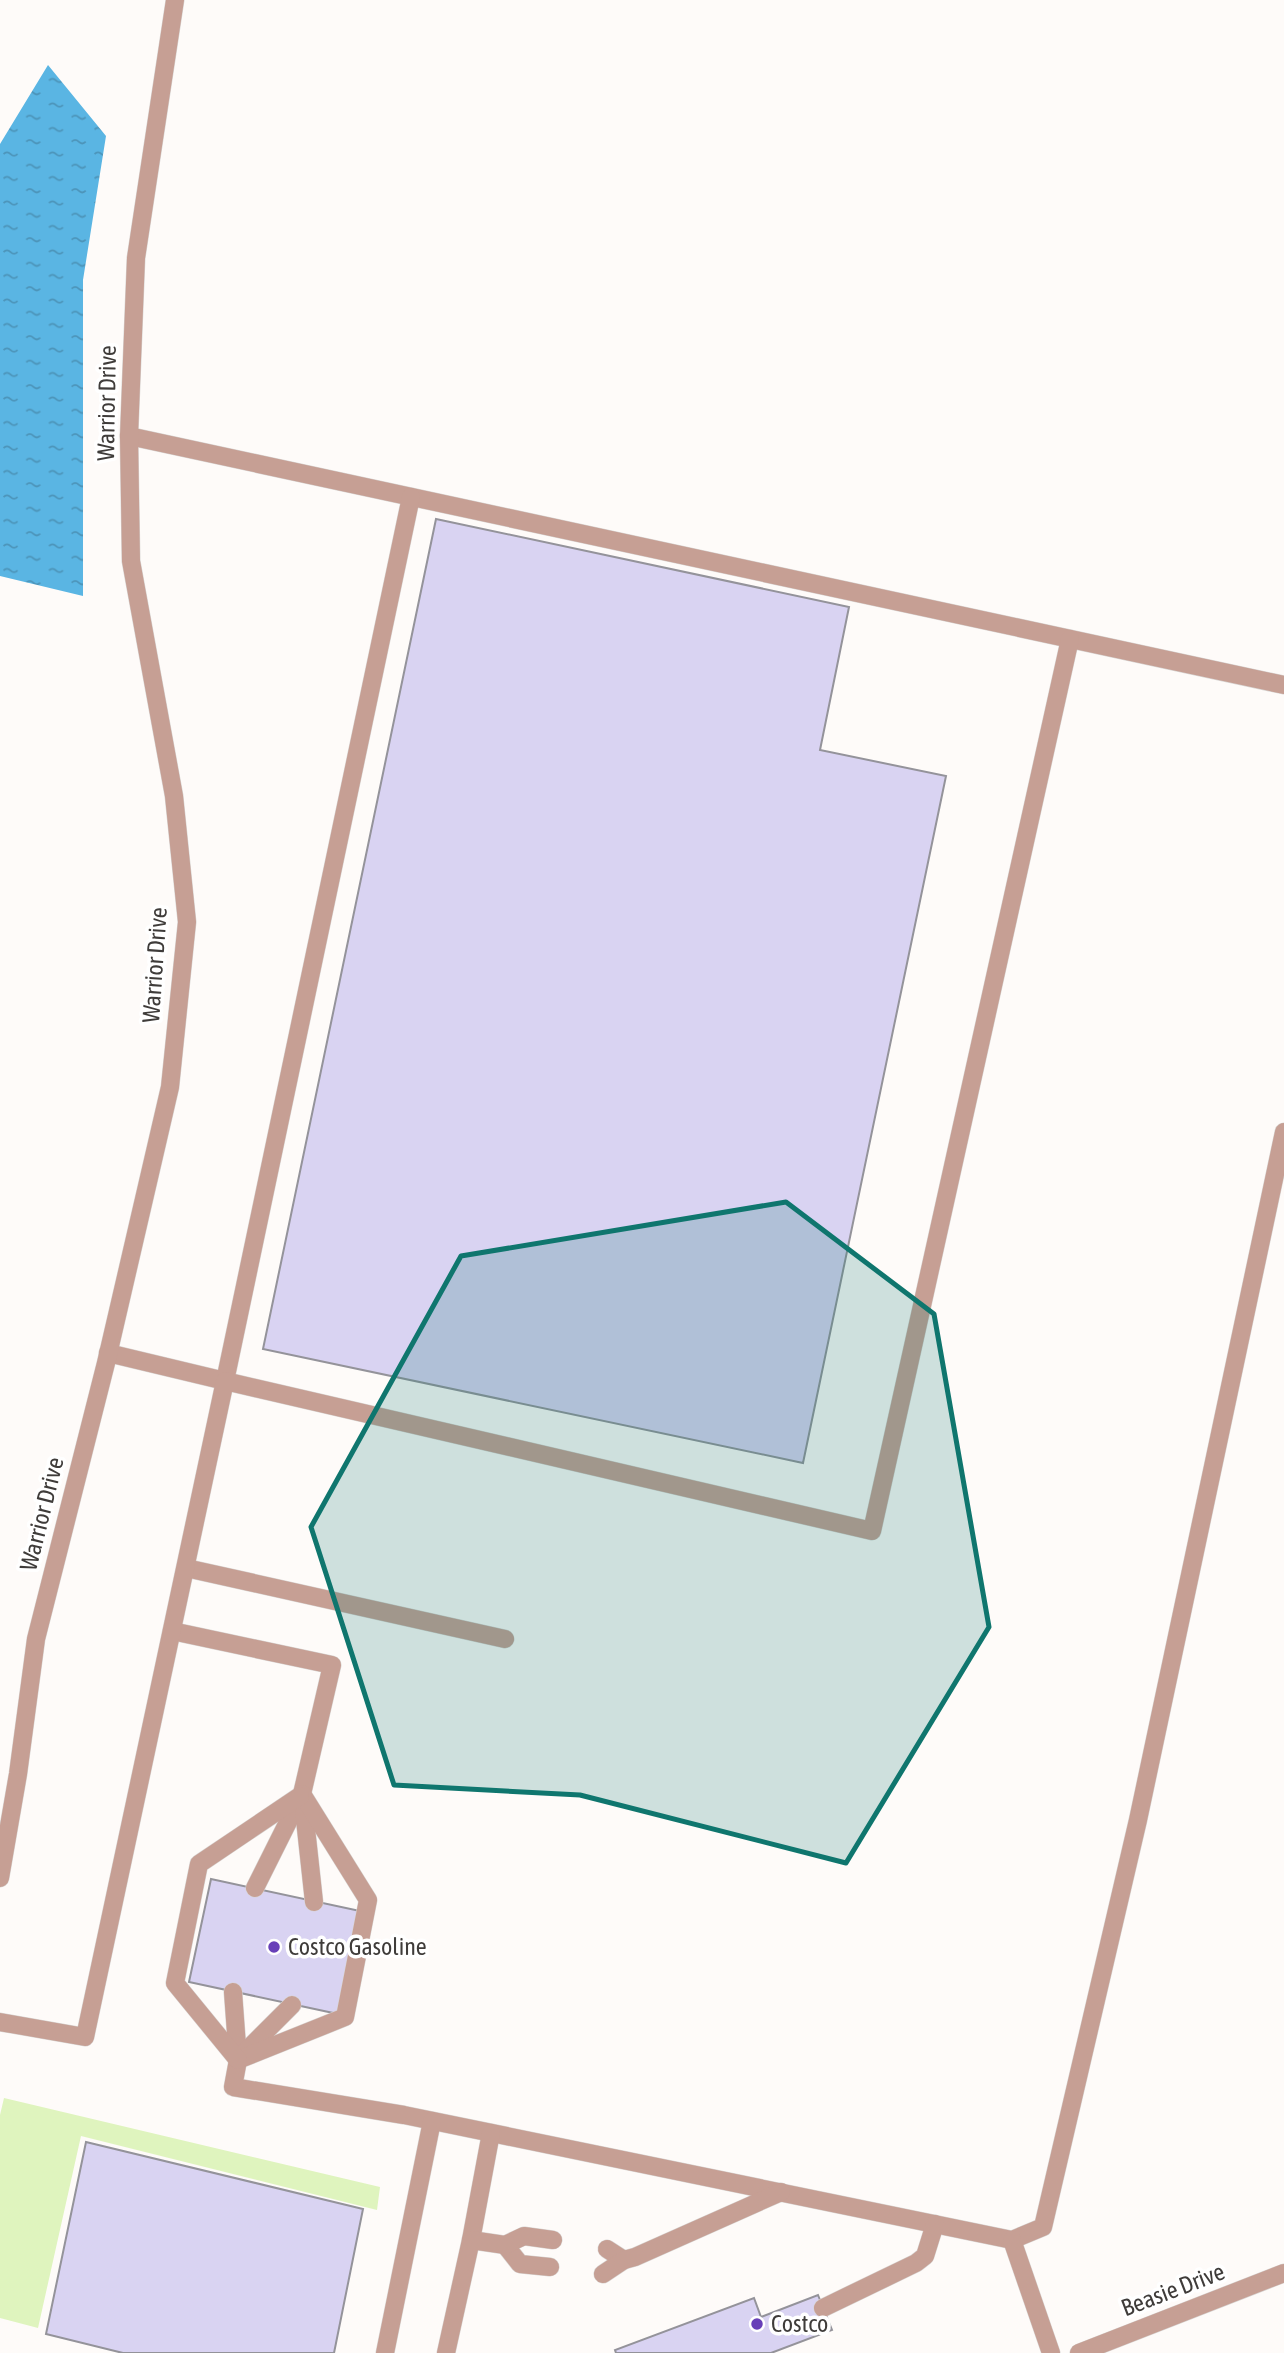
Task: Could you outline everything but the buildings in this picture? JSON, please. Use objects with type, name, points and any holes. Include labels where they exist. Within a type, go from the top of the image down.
[{"type":"street","name":"Warrior Drive","points":[[0,1878],[18,1774],[36,1639],[108,1353],[170,1087],[187,922],[174,796],[131,561],[129,436],[136,258],[175,0]]},
{"type":"street","points":[[129,436],[1284,685]]},
{"type":"street","points":[[0,2022],[86,2037],[411,497]]},
{"type":"street","points":[[108,1353],[872,1531],[1070,639]]},
{"type":"street","points":[[233,1992],[238,2060],[233,2087],[404,2115],[1012,2239],[1043,2227],[1138,1820],[1284,1132]]},
{"type":"street","points":[[186,1568],[505,1639]]},
{"type":"street","points":[[172,1631],[332,1665],[302,1794],[255,1888]]},
{"type":"street","points":[[302,1794],[314,1902]]},
{"type":"street","points":[[238,2060],[345,2018],[368,1900],[302,1794]]},
{"type":"street","points":[[238,2060],[175,1983],[199,1864],[302,1794]]},
{"type":"street","points":[[238,2060],[292,2004]]},
{"type":"street","points":[[385,2353],[432,2121]]},
{"type":"street","points":[[446,2353],[491,2133]]},
{"type":"street","points":[[603,2274],[624,2260],[635,2258],[781,2192]]},
{"type":"street","points":[[823,2308],[916,2263],[925,2256],[935,2224]]},
{"type":"street","points":[[471,2240],[505,2245],[524,2236],[553,2240]]},
{"type":"street","points":[[1012,2239],[1051,2353]]},
{"type":"street","points":[[505,2245],[520,2264],[550,2267]]},
{"type":"street","points":[[607,2249],[624,2260]]},
{"type":"street","name":"Beasie Drive","points":[[1079,2353],[1284,2273]]},
{"type":"highlighted area","points":[[786,1202],[934,1314],[989,1627],[846,1863],[580,1795],[394,1785],[311,1527],[461,1256]]},
{"type":"green space","points":[[4,2098],[380,2187],[377,2210],[81,2136],[38,2328],[0,2318],[0,2115]]},
{"type":"water","points":[[48,65],[106,136],[83,280],[83,596],[0,576],[0,144]]},
{"type":"place","name":"Costco Gasoline","points":[[274,1947]]},
{"type":"place","name":"Costco","points":[[757,2324]]}]
